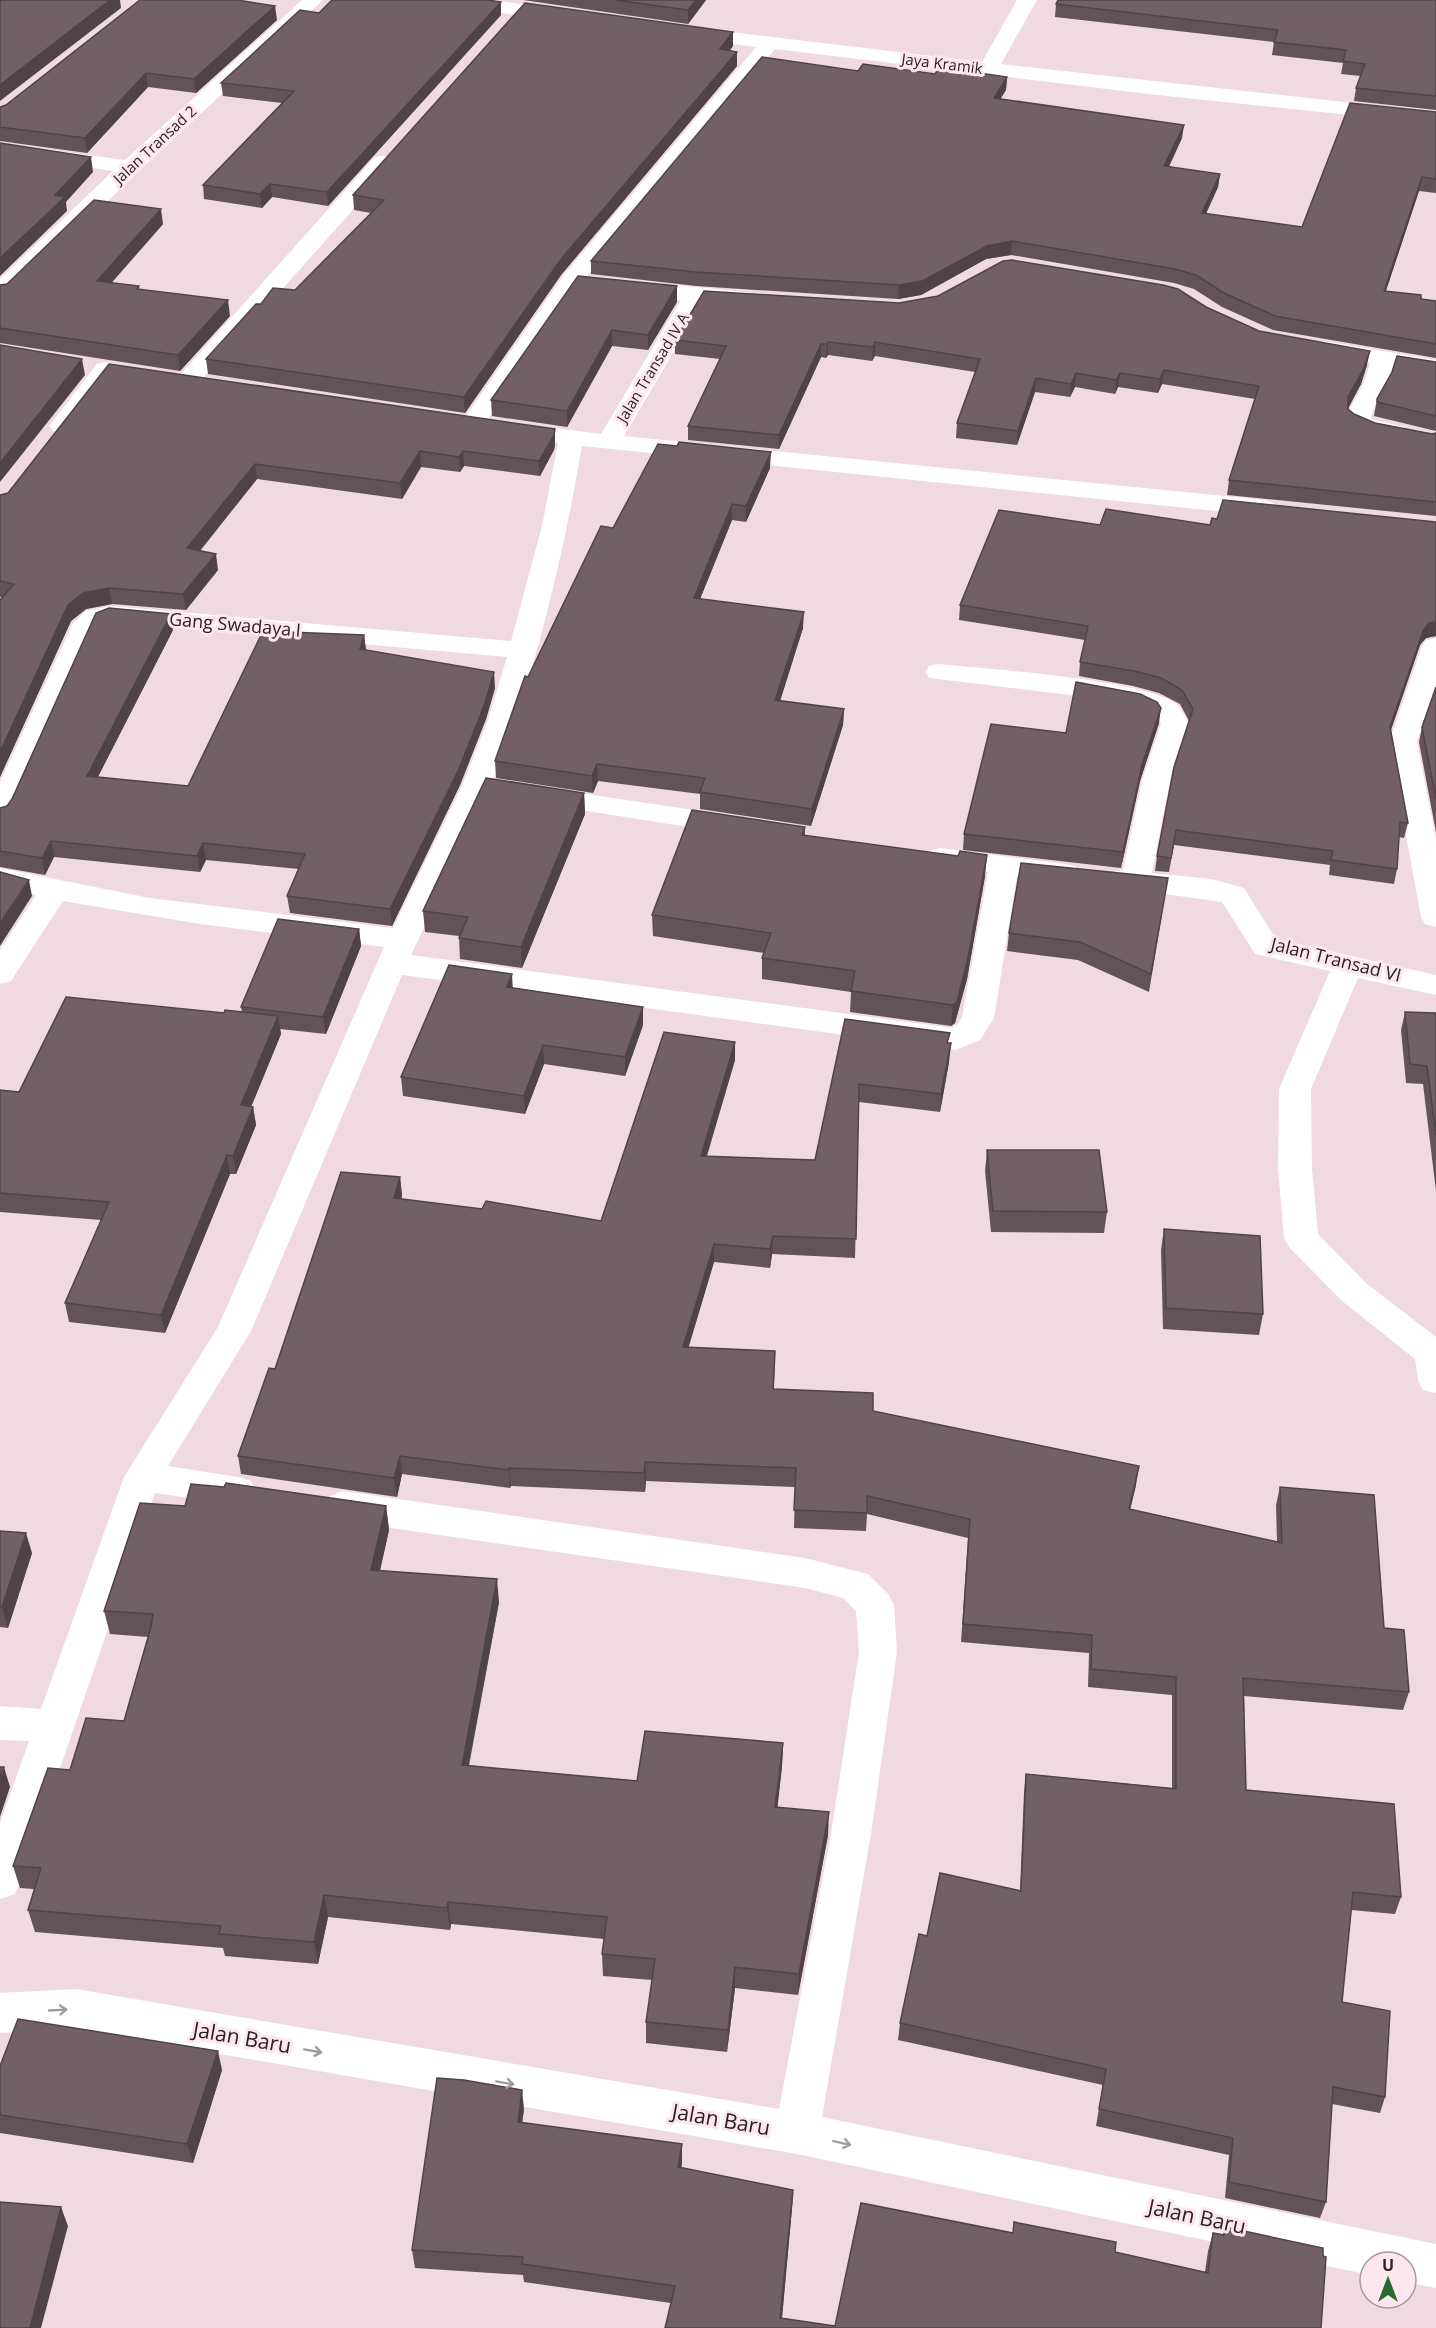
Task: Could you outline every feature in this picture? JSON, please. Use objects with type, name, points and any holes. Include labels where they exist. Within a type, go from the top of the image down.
[{"type":"street","name":"Jalan Transad 2","points":[[0,292],[130,167],[314,0]]},
{"type":"street","points":[[449,0],[521,8],[591,20]]},
{"type":"street","points":[[988,69],[1027,0]]},
{"type":"street","points":[[498,34],[521,8]]},
{"type":"street","name":"Jaya Kramik","points":[[669,30],[988,69],[1436,118]]},
{"type":"street","points":[[770,43],[571,281],[461,422],[571,438],[1282,510]]},
{"type":"street","points":[[187,381],[400,144]]},
{"type":"street","points":[[0,149],[130,167]]},
{"type":"street","points":[[571,281],[696,295],[767,300]]},
{"type":"street","name":"Jalan Transad IV A","points":[[609,441],[696,295]]},
{"type":"street","points":[[1301,344],[1436,367]]},
{"type":"street","points":[[1383,358],[1375,385],[1360,412],[1359,421],[1372,427],[1421,437]]},
{"type":"street","points":[[50,441],[93,367],[244,390]]},
{"type":"street","points":[[0,1881],[142,1477],[234,1331],[398,951],[496,789],[502,720],[523,650],[555,526],[571,438]]},
{"type":"street","name":"Gang Swadaya I","points":[[0,814],[86,623],[95,617],[112,614],[523,650]]},
{"type":"street","points":[[1436,646],[1403,742],[1436,917]]},
{"type":"street","points":[[939,672],[1104,691],[1147,700],[1167,710],[1175,723],[1156,781],[1137,881]]},
{"type":"street","points":[[496,789],[758,829]]},
{"type":"street","name":"Jalan Transad VI","points":[[911,852],[1004,867],[1212,889],[1233,895],[1266,947],[1436,985]]},
{"type":"street","points":[[0,877],[54,891],[231,920],[398,951],[956,1039],[969,1032],[978,1018],[1004,867]]},
{"type":"street","points":[[0,974],[54,891]]},
{"type":"street","points":[[1348,965],[1295,1089],[1295,1169],[1301,1238],[1354,1292],[1434,1367]]},
{"type":"street","points":[[142,1477],[805,1573],[855,1585],[875,1605],[878,1652],[875,1675],[851,1834],[797,2133]]},
{"type":"street","points":[[0,1723],[54,1726]]},
{"type":"street","name":"Jalan Baru","points":[[0,2013],[76,2008],[797,2133],[1436,2266]]},
{"type":"building","points":[[0,0],[110,0],[0,85]]},
{"type":"building","points":[[140,0],[237,0],[275,6],[194,79],[146,73],[85,138],[0,127],[0,107],[6,105]]},
{"type":"building","points":[[332,0],[488,0],[501,2],[327,192],[270,184],[260,194],[203,185],[294,91],[221,83],[300,10],[319,13]]},
{"type":"building","points":[[615,0],[696,0],[688,10]]},
{"type":"building","points":[[1058,0],[1436,0],[1436,96],[1356,88],[1365,64],[1343,61],[1346,50],[1274,42],[1278,30],[1056,4]]},
{"type":"building","points":[[525,3],[733,32],[720,49],[737,52],[561,259],[464,397],[206,359],[256,304],[261,304],[273,288],[295,290],[384,200],[353,195]]},
{"type":"building","points":[[762,57],[858,71],[863,64],[935,74],[939,67],[1007,77],[994,98],[1184,125],[1164,166],[1220,174],[1202,213],[1302,227],[1350,103],[1436,112],[1436,179],[1422,177],[1384,291],[1421,295],[1421,299],[1436,301],[1436,344],[1275,316],[1224,293],[1196,275],[1175,269],[1012,241],[987,246],[922,281],[899,285],[696,272],[591,261]]},
{"type":"building","points":[[0,143],[91,157],[55,195],[65,197],[0,258]]},
{"type":"building","points":[[94,200],[161,209],[97,281],[139,286],[137,289],[228,300],[178,355],[0,328],[0,285],[7,284]]},
{"type":"building","points":[[1012,260],[1163,285],[1178,289],[1206,307],[1259,331],[1370,351],[1363,370],[1348,397],[1348,409],[1375,423],[1436,433],[1436,502],[1229,480],[1259,386],[1164,370],[1160,379],[1120,373],[1116,380],[1076,373],[1071,384],[1036,378],[1018,431],[957,423],[980,359],[875,342],[873,347],[828,342],[821,344],[779,435],[688,426],[726,346],[675,340],[704,291],[899,303],[938,296],[1003,261]]},
{"type":"building","points":[[578,276],[677,286],[648,335],[612,330],[567,411],[491,400]]},
{"type":"building","points":[[0,345],[82,359],[0,463]]},
{"type":"building","points":[[1397,356],[1436,362],[1436,416],[1377,402]]},
{"type":"building","points":[[109,364],[555,429],[539,461],[463,451],[459,457],[420,451],[400,483],[255,464],[187,548],[216,554],[183,594],[109,588],[83,593],[68,605],[0,752],[0,600],[14,584],[0,581],[0,495],[8,493]]},
{"type":"building","points":[[679,442],[771,452],[746,506],[732,504],[694,598],[804,612],[775,700],[844,709],[812,809],[700,792],[705,778],[597,764],[592,776],[495,761],[525,676],[528,677],[601,526],[613,528],[658,444],[677,446]]},
{"type":"building","points":[[1223,500],[1436,522],[1436,622],[1429,623],[1423,631],[1390,727],[1408,823],[1400,822],[1397,869],[1331,860],[1333,851],[1176,830],[1171,858],[1157,856],[1174,767],[1193,709],[1182,690],[1161,678],[1080,662],[1088,626],[960,605],[999,510],[1100,525],[1106,509],[1210,525],[1212,518],[1217,519]]},
{"type":"building","points":[[109,608],[171,614],[87,776],[188,786],[263,631],[364,635],[360,649],[494,672],[485,703],[459,769],[390,909],[287,896],[305,854],[203,843],[197,856],[51,841],[42,858],[0,851],[0,808],[7,806],[12,799],[96,613]]},
{"type":"building","points":[[1076,682],[1140,694],[1157,702],[1161,708],[1142,765],[1123,852],[964,834],[991,724],[1066,733]]},
{"type":"building","points":[[1436,687],[1436,799],[1422,727]]},
{"type":"building","points":[[486,778],[584,793],[521,947],[459,938],[468,917],[423,911]]},
{"type":"building","points":[[692,810],[805,827],[802,835],[958,856],[960,851],[987,855],[968,958],[957,1002],[953,1005],[851,991],[855,971],[762,958],[771,933],[652,915]]},
{"type":"building","points":[[1021,863],[1168,878],[1151,974],[1080,942],[1009,933]]},
{"type":"building","points":[[0,872],[29,880],[0,923]]},
{"type":"building","points":[[278,919],[359,929],[323,1017],[241,1007]]},
{"type":"building","points":[[449,965],[512,974],[507,987],[643,1007],[625,1057],[543,1045],[524,1096],[401,1077]]},
{"type":"building","points":[[66,997],[224,1013],[225,1010],[278,1016],[241,1105],[253,1107],[233,1156],[227,1155],[161,1315],[65,1303],[109,1202],[0,1193],[0,1090],[19,1092]]},
{"type":"building","points":[[1405,1012],[1436,1013],[1436,1135],[1427,1066],[1410,1064]]},
{"type":"building","points":[[845,1019],[950,1033],[947,1043],[951,1043],[941,1094],[859,1084],[856,1239],[773,1236],[770,1249],[714,1244],[683,1347],[775,1351],[773,1389],[873,1393],[873,1411],[1139,1466],[1129,1509],[1282,1543],[1280,1487],[1374,1495],[1384,1628],[1404,1630],[1409,1692],[1243,1678],[1246,1790],[1394,1804],[1401,1897],[1353,1892],[1342,2002],[1390,2011],[1385,2097],[1333,2087],[1326,2202],[1229,2182],[1233,2138],[1099,2109],[1106,2069],[900,2023],[919,1934],[927,1936],[940,1873],[1021,1891],[1026,1774],[1176,1789],[1176,1677],[1091,1669],[1092,1635],[963,1624],[970,1519],[867,1496],[867,1513],[794,1510],[796,1468],[645,1462],[644,1473],[509,1468],[509,1470],[400,1456],[394,1478],[238,1456],[269,1368],[275,1369],[341,1172],[400,1177],[394,1198],[482,1209],[486,1201],[601,1221],[664,1032],[735,1042],[701,1156],[815,1160]]},
{"type":"building","points":[[987,1150],[1099,1150],[1107,1212],[993,1211]]},
{"type":"building","points":[[1164,1229],[1260,1236],[1263,1314],[1166,1308]]},
{"type":"building","points":[[226,1483],[386,1506],[371,1570],[497,1579],[462,1765],[637,1781],[645,1731],[783,1743],[775,1807],[829,1812],[799,1974],[735,1967],[728,2030],[646,2022],[655,1959],[602,1954],[607,1917],[448,1902],[447,1908],[324,1895],[314,1942],[219,1934],[221,1926],[28,1910],[41,1868],[13,1866],[48,1768],[70,1770],[86,1718],[124,1721],[151,1627],[153,1614],[104,1611],[140,1503],[185,1506],[191,1484],[224,1487]]},
{"type":"building","points":[[0,1531],[26,1533],[2,1607],[0,1607]]},
{"type":"building","points":[[18,2019],[218,2051],[187,2144],[0,2115],[0,2066]]},
{"type":"building","points":[[437,2078],[522,2090],[518,2122],[682,2144],[678,2167],[793,2190],[780,2318],[835,2326],[861,2203],[1013,2233],[1014,2222],[1116,2242],[1115,2252],[1208,2273],[1213,2233],[1224,2235],[1225,2227],[1323,2248],[1323,2256],[1326,2257],[1321,2328],[665,2328],[675,2286],[522,2264],[523,2257],[412,2250]]},
{"type":"building","points":[[0,2202],[61,2207],[30,2328],[0,2328]]}]
